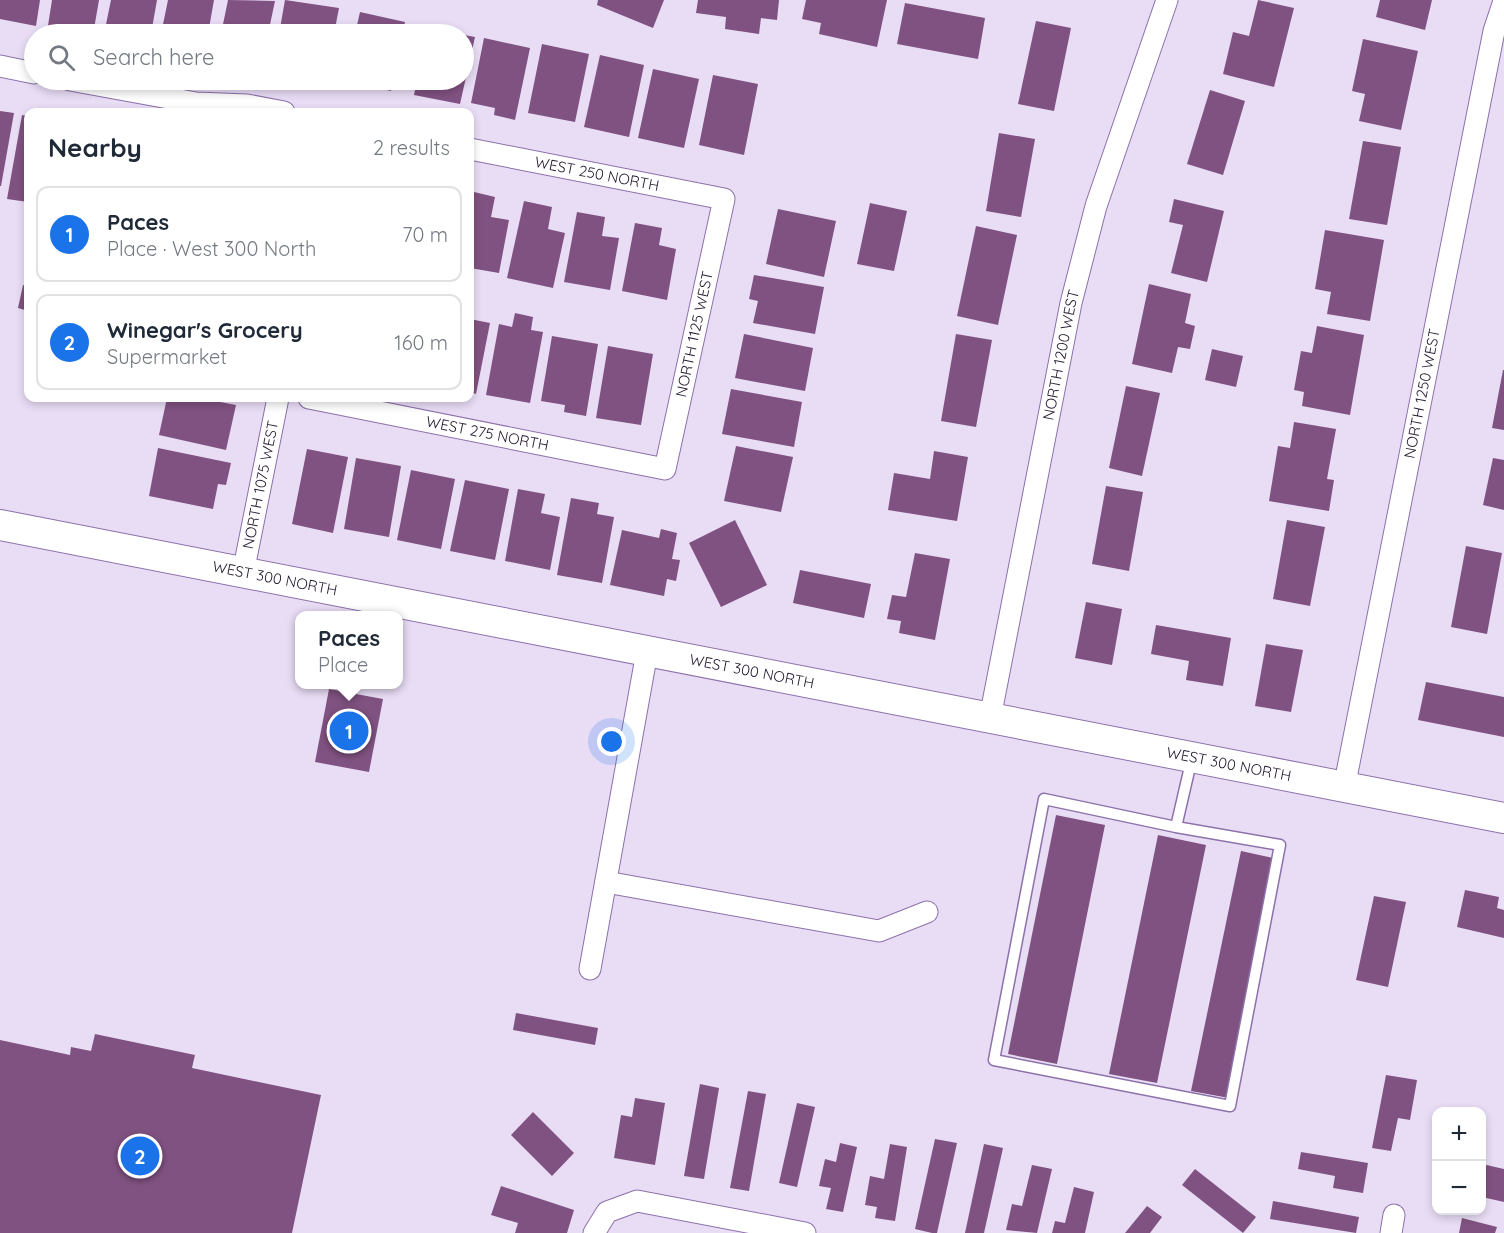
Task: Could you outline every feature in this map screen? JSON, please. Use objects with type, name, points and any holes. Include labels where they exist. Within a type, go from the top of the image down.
[{"type":"main road","name":"WEST 300 NORTH","points":[[0,525],[1504,818]]},
{"type":"street","name":"NORTH 1200 WEST","points":[[990,718],[1071,303],[1096,206],[1167,0]]},
{"type":"street","name":"NORTH 1250 WEST","points":[[1344,788],[1504,1]]},
{"type":"street","points":[[0,66],[24,71]]},
{"type":"street","points":[[125,90],[196,103],[247,105],[263,108]]},
{"type":"street","name":"WEST 250 NORTH","points":[[474,150],[724,199]]},
{"type":"street","name":"NORTH 1125 WEST","points":[[665,469],[724,199]]},
{"type":"street","name":"NORTH 1075 WEST","points":[[243,573],[277,402]]},
{"type":"street","name":"WEST 275 NORTH","points":[[329,402],[665,469]]},
{"type":"street","points":[[590,969],[647,652]]},
{"type":"street","points":[[606,882],[879,931],[927,912]]},
{"type":"street","points":[[594,1233],[607,1212],[637,1201],[805,1233]]},
{"type":"lane","points":[[1176,827],[1192,758]]},
{"type":"lane","points":[[1044,799],[1176,827],[1280,845],[1230,1106],[994,1060],[1044,799]]},
{"type":"building","points":[[0,0],[40,0],[36,24],[0,19]]},
{"type":"building","points":[[52,0],[99,0],[95,24],[48,24]]},
{"type":"building","points":[[111,0],[157,0],[153,24],[106,24]]},
{"type":"building","points":[[168,0],[214,0],[210,24],[163,24]]},
{"type":"building","points":[[228,0],[275,1],[270,24],[223,24]]},
{"type":"building","points":[[285,0],[339,8],[336,24],[281,24]]},
{"type":"building","points":[[598,0],[664,0],[653,28],[597,5]]},
{"type":"building","points":[[698,0],[779,0],[777,20],[761,18],[759,34],[725,29],[726,17],[696,13]]},
{"type":"building","points":[[806,0],[887,0],[877,47],[819,34],[821,23],[802,19]]},
{"type":"building","points":[[1258,0],[1294,8],[1274,87],[1223,74],[1233,32],[1249,36]]},
{"type":"building","points":[[1380,0],[1432,0],[1425,30],[1376,17]]},
{"type":"building","points":[[905,3],[985,18],[978,59],[897,44]]},
{"type":"building","points":[[360,12],[405,22],[405,24],[357,24]]},
{"type":"building","points":[[1036,21],[1071,28],[1054,111],[1018,104]]},
{"type":"building","points":[[484,38],[530,48],[515,120],[494,115],[495,108],[471,103]]},
{"type":"building","points":[[1363,39],[1418,51],[1401,130],[1359,121],[1365,94],[1352,91]]},
{"type":"building","points":[[542,44],[589,54],[575,122],[528,113]]},
{"type":"building","points":[[600,55],[644,65],[629,137],[584,127]]},
{"type":"building","points":[[653,69],[699,79],[684,148],[638,138]]},
{"type":"building","points":[[713,75],[758,84],[744,155],[699,145]]},
{"type":"building","points":[[415,90],[463,90],[460,104],[414,95]]},
{"type":"building","points":[[1210,90],[1245,101],[1223,175],[1187,164]]},
{"type":"building","points":[[0,111],[14,113],[1,186],[0,186]]},
{"type":"building","points":[[22,115],[24,115],[24,201],[7,199]]},
{"type":"building","points":[[999,133],[1035,139],[1021,217],[986,211]]},
{"type":"building","points":[[1363,141],[1401,147],[1387,225],[1349,219]]},
{"type":"building","points":[[474,192],[495,197],[491,217],[509,220],[499,273],[474,269]]},
{"type":"building","points":[[1174,199],[1224,211],[1207,282],[1171,273],[1183,225],[1169,222]]},
{"type":"building","points":[[524,201],[552,207],[548,229],[565,233],[553,288],[507,278]]},
{"type":"building","points":[[870,203],[907,211],[894,271],[857,264]]},
{"type":"building","points":[[778,209],[836,221],[824,277],[766,264]]},
{"type":"building","points":[[577,212],[605,217],[602,236],[619,238],[610,290],[564,282]]},
{"type":"building","points":[[635,223],[662,228],[659,245],[676,249],[667,300],[622,291]]},
{"type":"building","points":[[976,226],[1017,235],[998,325],[957,316]]},
{"type":"building","points":[[1325,230],[1384,240],[1370,321],[1327,314],[1331,292],[1315,289]]},
{"type":"building","points":[[754,275],[824,287],[815,334],[753,323],[758,301],[749,299]]},
{"type":"building","points":[[1149,284],[1191,294],[1185,323],[1195,326],[1190,349],[1178,347],[1172,373],[1132,364]]},
{"type":"building","points":[[23,285],[24,285],[24,310],[18,308]]},
{"type":"building","points":[[515,313],[533,317],[531,330],[543,332],[530,403],[486,395],[499,324],[512,327]]},
{"type":"building","points":[[474,320],[490,323],[476,394],[474,393]]},
{"type":"building","points":[[1317,326],[1364,335],[1350,415],[1302,406],[1304,392],[1294,390],[1301,351],[1312,353]]},
{"type":"building","points":[[744,334],[813,348],[805,391],[735,378]]},
{"type":"building","points":[[956,334],[992,340],[976,427],[941,421]]},
{"type":"building","points":[[552,336],[598,344],[586,416],[564,412],[565,405],[541,401]]},
{"type":"building","points":[[608,346],[653,354],[641,425],[596,418]]},
{"type":"building","points":[[1212,349],[1243,356],[1236,387],[1205,380]]},
{"type":"building","points":[[1504,370],[1504,430],[1492,428]]},
{"type":"building","points":[[1126,386],[1160,393],[1142,476],[1109,468]]},
{"type":"building","points":[[731,389],[802,402],[794,447],[722,434]]},
{"type":"building","points":[[166,402],[220,402],[236,405],[226,450],[159,435]]},
{"type":"building","points":[[1294,422],[1336,429],[1327,479],[1334,480],[1329,511],[1269,501],[1278,446],[1290,448]]},
{"type":"building","points":[[736,446],[793,457],[781,512],[724,501]]},
{"type":"building","points":[[158,448],[231,463],[226,485],[218,484],[213,509],[149,496]]},
{"type":"building","points":[[307,449],[348,457],[333,533],[292,524]]},
{"type":"building","points":[[934,451],[968,457],[957,521],[888,510],[894,473],[930,479]]},
{"type":"building","points":[[356,458],[401,466],[389,537],[344,529]]},
{"type":"building","points":[[1493,458],[1504,460],[1504,510],[1483,505]]},
{"type":"building","points":[[411,470],[455,479],[441,549],[397,540]]},
{"type":"building","points":[[465,480],[509,489],[495,560],[450,551]]},
{"type":"building","points":[[1106,486],[1143,492],[1129,571],[1092,564]]},
{"type":"building","points":[[518,489],[545,494],[541,513],[560,517],[550,570],[505,561]]},
{"type":"building","points":[[571,498],[599,503],[597,514],[614,517],[602,583],[557,575]]},
{"type":"building","points":[[735,520],[767,585],[721,607],[689,543]]},
{"type":"building","points":[[1287,520],[1325,527],[1310,606],[1273,599]]},
{"type":"building","points":[[661,529],[677,533],[672,559],[680,560],[676,581],[667,579],[664,596],[610,585],[622,530],[659,538]]},
{"type":"building","points":[[1466,546],[1502,553],[1487,634],[1451,627]]},
{"type":"building","points":[[915,553],[950,559],[935,640],[899,633],[901,621],[887,619],[892,595],[906,597]]},
{"type":"building","points":[[800,570],[871,584],[864,618],[793,603]]},
{"type":"building","points":[[1086,602],[1122,609],[1112,665],[1075,658]]},
{"type":"building","points":[[1156,625],[1231,638],[1223,686],[1186,680],[1189,661],[1151,654]]},
{"type":"building","points":[[1266,644],[1303,650],[1291,712],[1255,706]]},
{"type":"building","points":[[1426,682],[1504,697],[1504,737],[1418,720]]},
{"type":"building","points":[[329,689],[383,699],[369,772],[315,762]]},
{"type":"building","points":[[1056,815],[1105,825],[1057,1064],[1008,1054]]},
{"type":"building","points":[[1158,835],[1206,845],[1157,1083],[1109,1074]]},
{"type":"building","points":[[1241,851],[1278,859],[1229,1098],[1191,1091]]},
{"type":"building","points":[[1465,890],[1499,897],[1497,908],[1504,910],[1504,938],[1457,927]]},
{"type":"building","points":[[1374,896],[1406,902],[1388,987],[1356,980]]},
{"type":"building","points":[[516,1013],[598,1028],[595,1045],[513,1030]]},
{"type":"building","points":[[95,1034],[195,1055],[192,1068],[321,1095],[292,1233],[0,1233],[0,1040],[70,1055],[71,1047],[91,1051]]},
{"type":"building","points":[[1386,1075],[1417,1080],[1410,1120],[1398,1118],[1391,1151],[1372,1148]]},
{"type":"building","points":[[700,1084],[719,1088],[704,1179],[684,1176]]},
{"type":"building","points":[[748,1091],[766,1094],[749,1191],[730,1188]]},
{"type":"building","points":[[635,1098],[665,1103],[655,1165],[614,1158],[621,1115],[632,1117]]},
{"type":"building","points":[[797,1103],[815,1107],[797,1187],[779,1183]]},
{"type":"building","points":[[533,1112],[574,1153],[552,1176],[511,1135]]},
{"type":"building","points":[[935,1139],[957,1143],[937,1233],[932,1233],[915,1229]]},
{"type":"building","points":[[840,1143],[857,1147],[843,1212],[826,1209],[831,1188],[819,1186],[825,1159],[836,1162]]},
{"type":"building","points":[[890,1144],[907,1147],[895,1221],[875,1218],[877,1207],[865,1205],[870,1176],[884,1179]]},
{"type":"building","points":[[984,1144],[1003,1148],[984,1233],[965,1233]]},
{"type":"building","points":[[1301,1152],[1368,1163],[1363,1193],[1333,1188],[1335,1176],[1298,1169]]},
{"type":"building","points":[[1032,1165],[1052,1169],[1037,1233],[1006,1230],[1012,1204],[1022,1206]]},
{"type":"building","points":[[1486,1165],[1504,1169],[1504,1202],[1486,1198]]},
{"type":"building","points":[[1195,1169],[1256,1217],[1243,1233],[1182,1185]]},
{"type":"building","points":[[501,1186],[574,1210],[567,1233],[515,1233],[518,1223],[491,1215]]},
{"type":"building","points":[[1074,1187],[1094,1192],[1085,1233],[1052,1233],[1055,1221],[1065,1223]]},
{"type":"building","points":[[1273,1201],[1359,1217],[1356,1233],[1270,1219]]},
{"type":"building","points":[[1147,1206],[1162,1217],[1150,1233],[1125,1233]]},
{"type":"building","points":[[1462,1218],[1497,1227],[1495,1233],[1459,1233]]},
{"type":"place","name":"Paces","points":[[349,731]]},
{"type":"place","name":"Winegar's Grocery","points":[[140,1156]]}]
